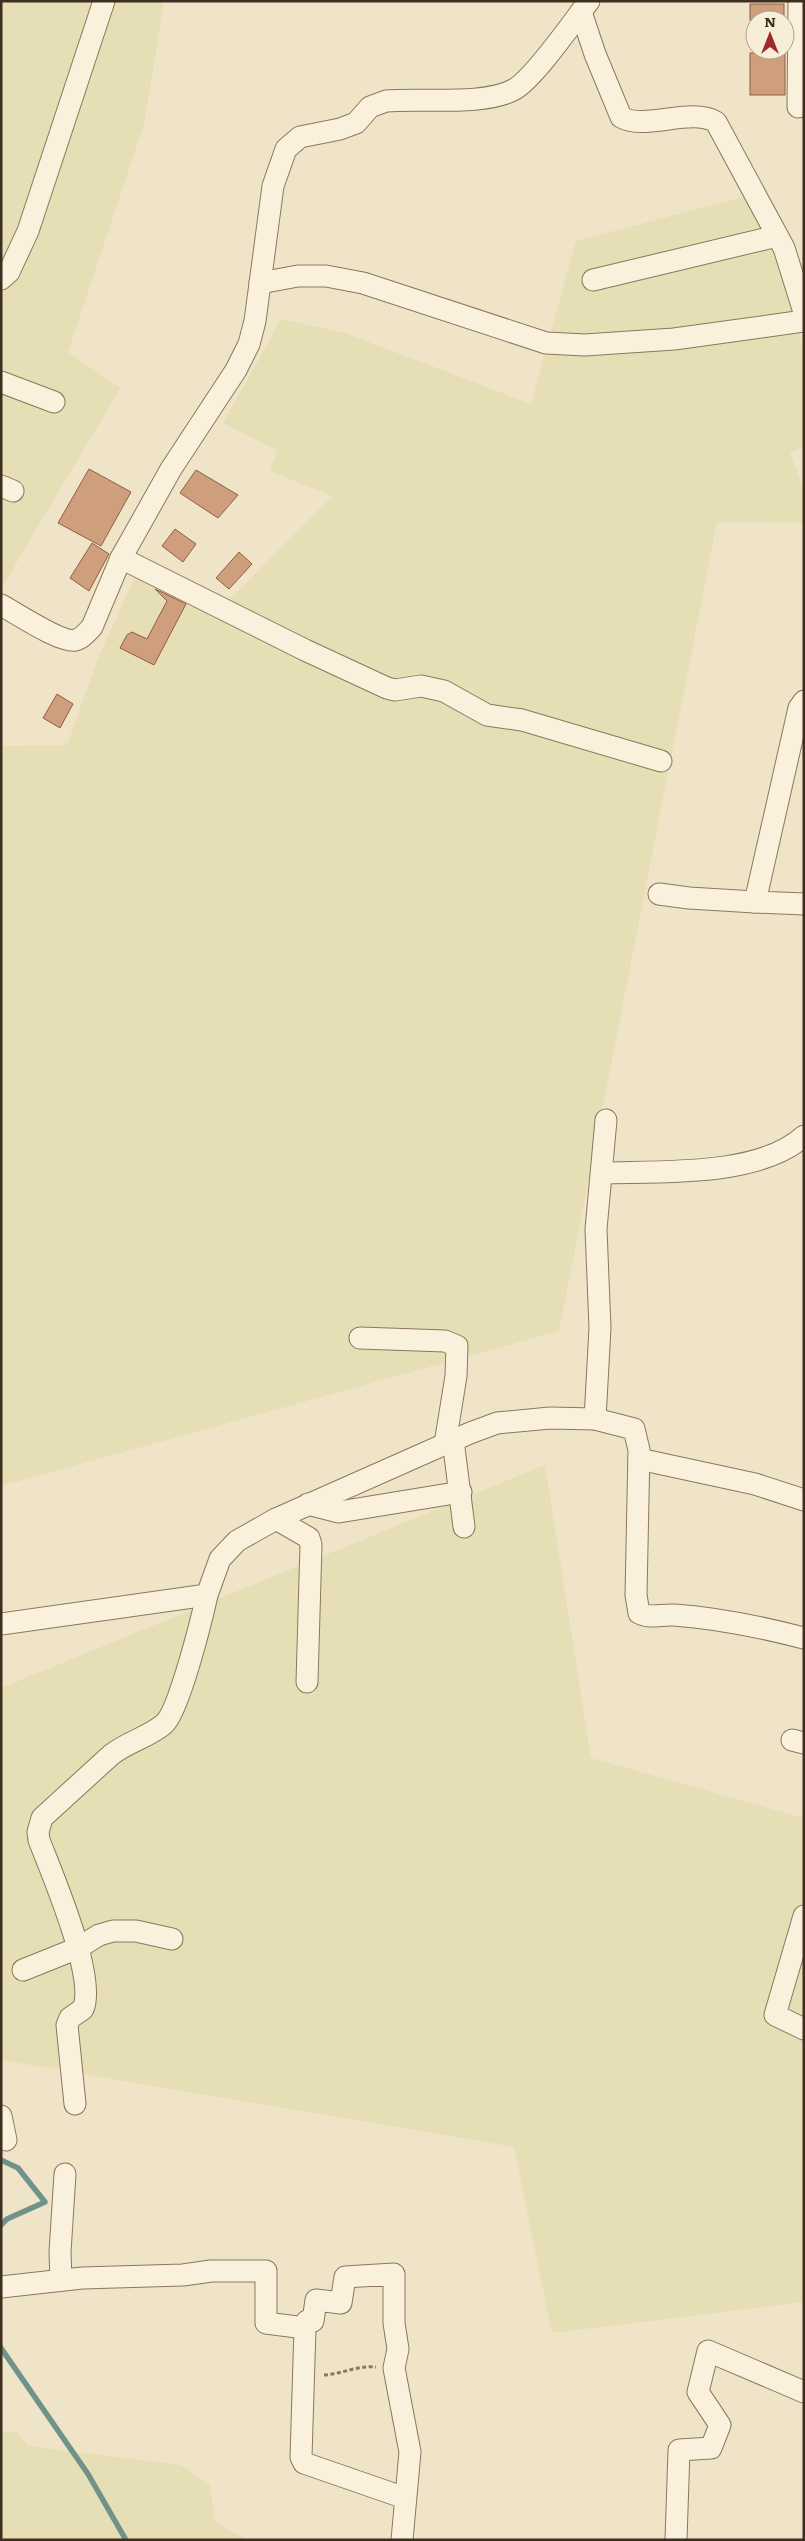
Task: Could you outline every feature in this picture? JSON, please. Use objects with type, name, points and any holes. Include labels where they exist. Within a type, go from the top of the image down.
[{"type":"street","points":[[1,279],[9,272],[28,231],[104,1]]},
{"type":"street","points":[[798,107],[802,45],[799,1]]},
{"type":"street","points":[[585,7],[595,54],[621,117],[634,121],[703,117],[716,122],[790,264],[804,312]]},
{"type":"street","points":[[1,605],[54,634],[75,640],[84,636],[92,627],[121,558],[171,469],[236,370],[249,344],[260,283],[273,186],[286,149],[291,143],[300,137],[314,132],[356,123],[370,107],[386,101],[491,97],[505,94],[525,80],[585,7]]},
{"type":"street","points":[[592,280],[777,236]]},
{"type":"street","points":[[260,283],[298,276],[326,276],[363,282],[546,343],[568,345],[674,339],[804,321]]},
{"type":"street","points":[[1,382],[54,402]]},
{"type":"street","points":[[121,558],[305,650],[387,688],[395,690],[420,686],[444,690],[487,715],[522,720],[661,761]]},
{"type":"street","points":[[755,902],[797,717],[804,701]]},
{"type":"street","points":[[659,894],[689,898],[804,904]]},
{"type":"street","points":[[595,1419],[600,1328],[596,1229],[606,1120]]},
{"type":"street","points":[[602,1173],[662,1171],[731,1165],[765,1158],[787,1149],[804,1136]]},
{"type":"street","points":[[360,1338],[445,1341],[457,1346],[449,1442],[461,1492],[464,1528]]},
{"type":"street","points":[[76,2104],[67,2025],[70,2018],[81,2012],[86,2001],[85,1979],[78,1948],[39,1840],[39,1825],[42,1818],[111,1755],[123,1746],[155,1730],[170,1716],[198,1634],[207,1595],[220,1559],[228,1548],[276,1519],[308,1504],[497,1423],[534,1419],[595,1419],[634,1430],[638,1438],[636,1595],[639,1613],[644,1616],[669,1614],[703,1617],[804,1638]]},
{"type":"street","points":[[639,1459],[755,1484],[804,1500]]},
{"type":"street","points":[[308,1504],[339,1512],[461,1492]]},
{"type":"street","points":[[276,1519],[310,1538],[308,1682]]},
{"type":"street","points":[[1,1624],[207,1595]]},
{"type":"street","points":[[804,1916],[775,2015],[804,2029]]},
{"type":"street","points":[[23,1970],[78,1948],[112,1930],[136,1931],[172,1939]]},
{"type":"street","points":[[1,2116],[6,2140]]},
{"type":"street","points":[[61,2280],[60,2252],[65,2174]]},
{"type":"street","points":[[1,2286],[61,2280],[183,2275],[212,2271],[266,2271],[266,2323],[305,2328]]},
{"type":"street","points":[[402,2540],[406,2498],[410,2452],[394,2368],[398,2349],[394,2323],[394,2274],[346,2277],[341,2304],[316,2300],[313,2322],[307,2322],[305,2328],[301,2457],[304,2463],[406,2498]]},
{"type":"street","points":[[676,2540],[679,2450],[711,2448],[720,2425],[698,2392],[708,2351],[804,2392]]},
{"type":"path","points":[[304,2375],[335,2375],[362,2365],[394,2368]]},
{"type":"shaded area","points":[[1,1],[164,1],[144,125],[68,352],[120,388],[1,589]]},
{"type":"shaded area","points":[[743,197],[770,227],[788,265],[804,360],[804,447],[790,453],[804,491],[804,523],[717,522],[559,1331],[1,1486],[1,746],[67,745],[99,656],[139,568],[212,617],[332,496],[270,471],[277,450],[223,423],[281,319],[345,333],[531,404],[576,241]]},
{"type":"shaded area","points":[[545,1465],[591,1758],[804,1818],[804,2302],[552,2333],[514,2147],[1,2060],[1,1688]]},
{"type":"shaded area","points":[[17,2431],[28,2446],[181,2465],[210,2485],[215,2522],[248,2540],[1,2540],[1,2433]]},
{"type":"building","points":[[750,4],[784,4],[784,10],[750,10]]},
{"type":"building","points":[[750,60],[785,60],[785,95],[750,95]]},
{"type":"building","points":[[89,469],[131,492],[101,546],[58,523]]},
{"type":"building","points":[[196,470],[238,495],[218,518],[180,493]]},
{"type":"building","points":[[175,529],[196,544],[183,562],[162,546]]},
{"type":"building","points":[[92,543],[109,554],[89,591],[70,578]]},
{"type":"building","points":[[239,552],[252,564],[229,589],[216,578]]},
{"type":"building","points":[[155,589],[186,604],[154,665],[120,648],[127,635],[132,632],[147,639],[167,601]]},
{"type":"building","points":[[57,694],[73,704],[60,728],[43,718]]},
{"type":"waterway","points":[[1,2160],[18,2168],[45,2202],[7,2219],[1,2225]]},
{"type":"waterway","points":[[1,2348],[88,2474],[126,2540]]}]
